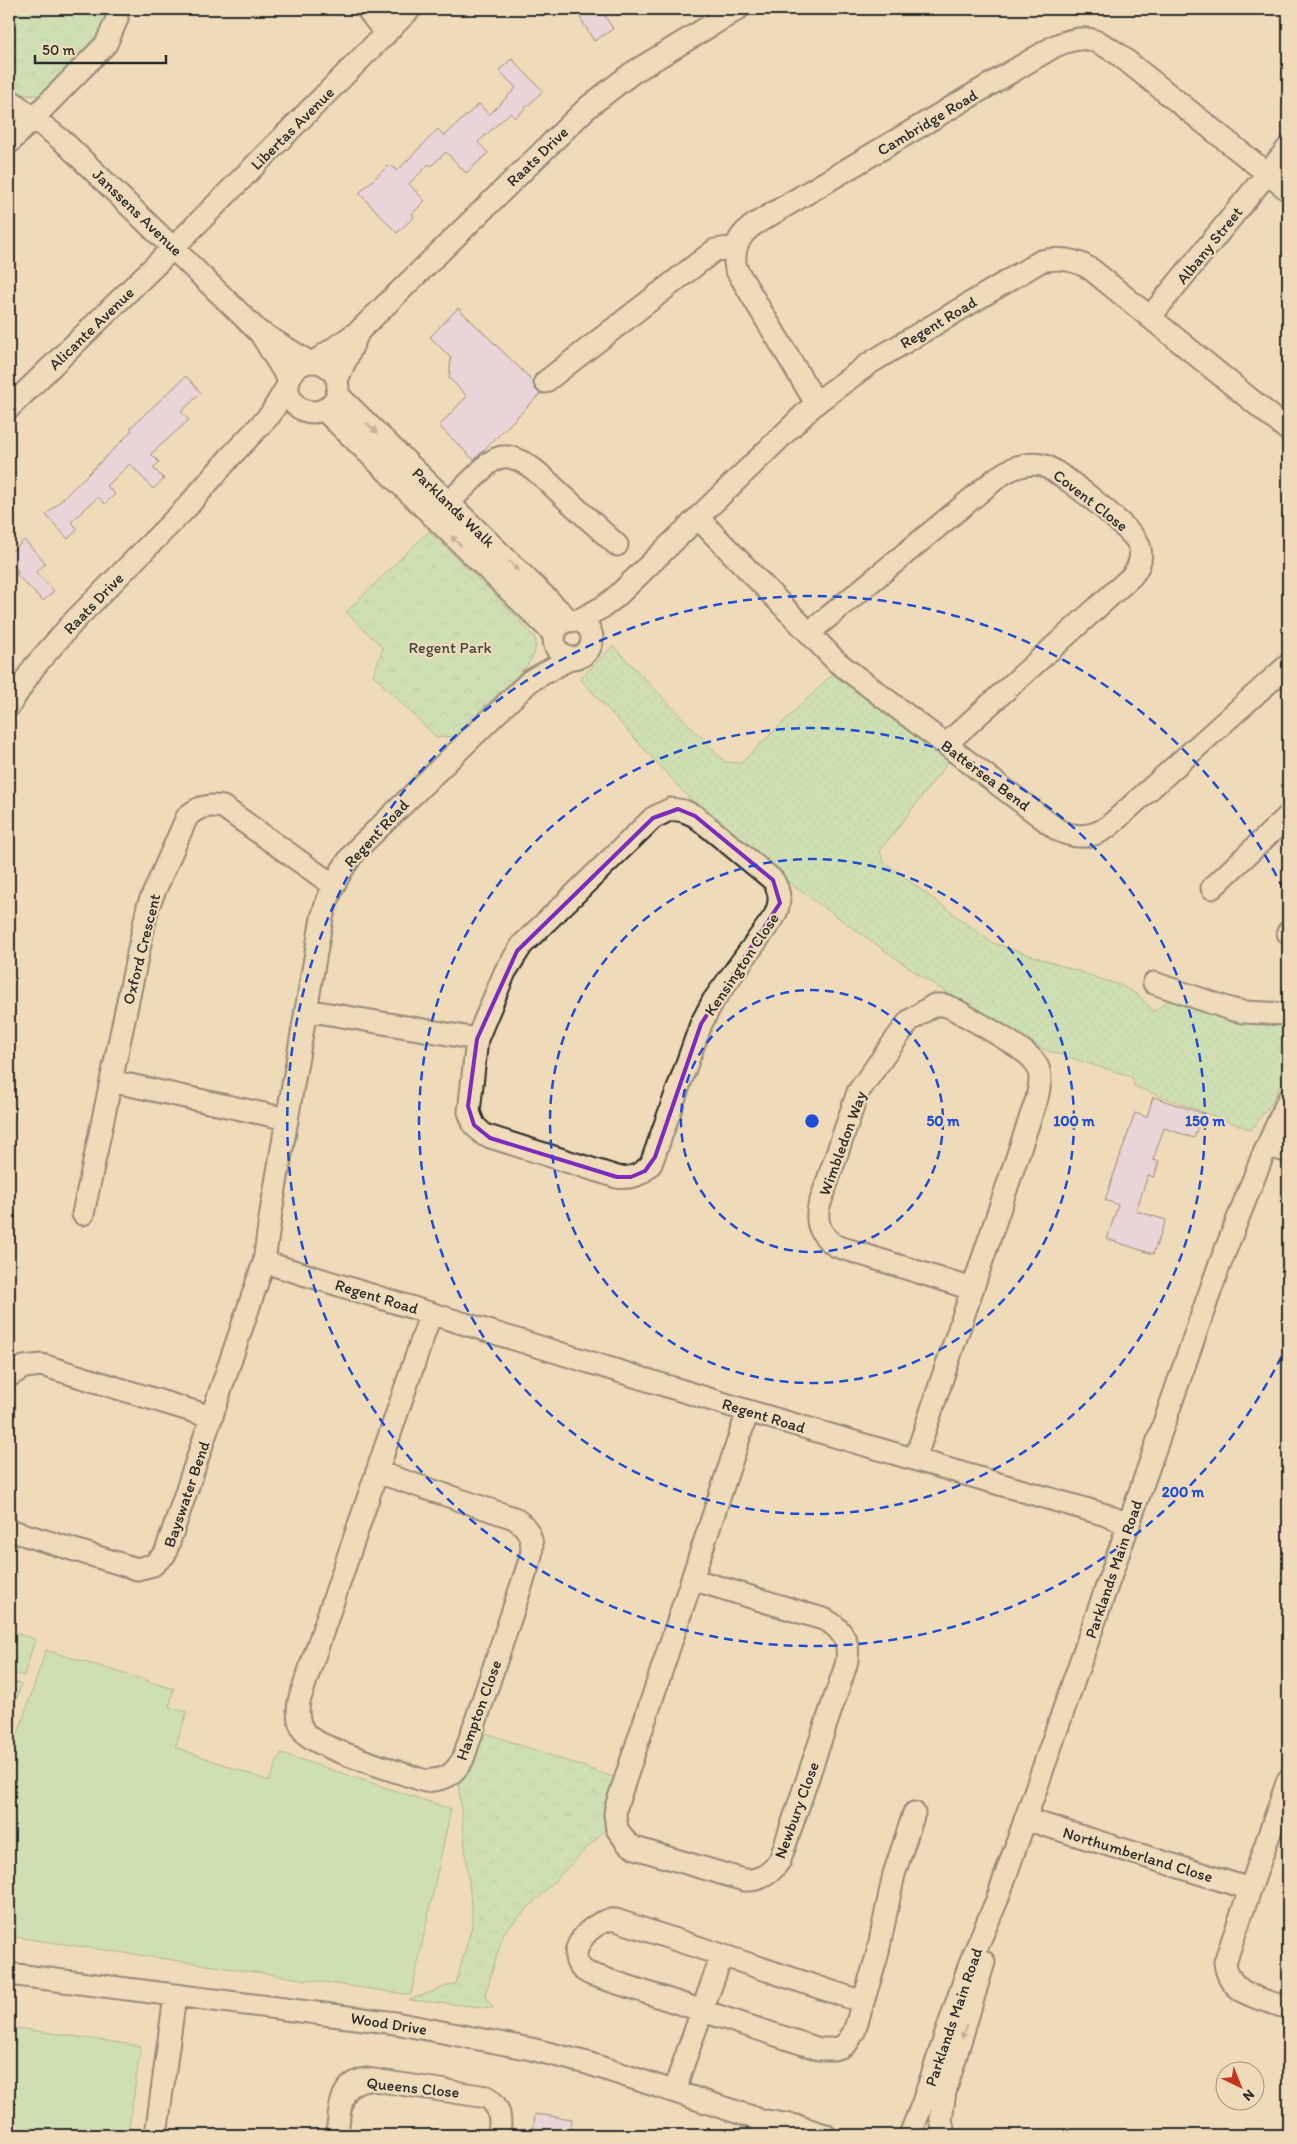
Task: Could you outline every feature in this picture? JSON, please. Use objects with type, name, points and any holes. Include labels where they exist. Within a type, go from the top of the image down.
[{"type":"street","points":[[9,144],[106,44],[117,19],[116,9]]},
{"type":"street","points":[[367,9],[386,34]]},
{"type":"street","name":"Libertas Avenue","points":[[174,247],[410,9]]},
{"type":"street","name":"Raats Drive","points":[[311,362],[359,331],[588,107],[639,68],[738,9]]},
{"type":"street","name":"Cambridge Road","points":[[735,247],[742,234],[754,224],[1055,46],[1074,38],[1091,38],[1118,54],[1288,190]]},
{"type":"street","name":"Janssens Avenue","points":[[9,99],[35,118],[105,180],[260,333],[288,382]]},
{"type":"street","name":"Albany Street","points":[[1150,317],[1288,148]]},
{"type":"street","name":"Alicante Avenue","points":[[9,408],[174,247]]},
{"type":"street","points":[[545,382],[715,250],[735,247],[736,269],[816,403]]},
{"type":"street","name":"Regent Road","points":[[573,621],[603,607],[616,597],[816,403],[870,363],[1041,261],[1063,258],[1083,264],[1288,430]]},
{"type":"street","name":"Raats Drive","points":[[186,507],[280,422],[327,399],[359,331]]},
{"type":"street","name":"Janssens Avenue","points":[[260,333],[311,362]]},
{"type":"street","points":[[311,362],[329,367],[327,399],[297,407],[293,403],[288,391],[288,382],[296,368],[311,362]]},
{"type":"street","name":"Raats Drive","points":[[9,706],[34,667],[75,620],[186,507],[270,415],[288,382]]},
{"type":"street","name":"Parklands Walk","points":[[327,399],[449,502],[573,621]]},
{"type":"street","name":"Parklands Walk","points":[[327,399],[432,518],[554,639]]},
{"type":"street","points":[[432,518],[495,459],[504,456],[526,464],[540,475],[617,545]]},
{"type":"street","name":"Covent Close","points":[[810,632],[998,477],[1018,466],[1040,465],[1059,473],[1132,532],[1139,544],[1140,558],[1139,565],[1131,577],[946,744]]},
{"type":"street","name":"Battersea Bend","points":[[698,518],[837,662],[1058,830],[1073,836],[1088,836],[1109,826],[1288,664]]},
{"type":"street","name":"Regent Road","points":[[592,640],[616,597]]},
{"type":"street","points":[[573,621],[588,627],[592,640],[584,656],[571,658],[560,653],[554,639],[563,623],[573,621]]},
{"type":"street","name":"Regent Road","points":[[530,681],[554,639]]},
{"type":"street","name":"Regent Road","points":[[571,658],[530,681],[358,848],[344,866],[333,885],[322,918],[264,1262],[748,1411],[1106,1515],[1129,1525]]},
{"type":"street","name":"Oxford Crescent","points":[[83,1214],[148,906],[183,824],[192,812],[206,806],[223,807],[333,885]]},
{"type":"street","name":"Kensington Close","points":[[678,809],[695,816],[773,880],[777,887],[780,903],[778,910],[713,1002],[701,1024],[655,1156],[645,1171],[631,1177],[617,1177],[490,1138],[478,1130],[470,1119],[468,1106],[477,1039],[501,980],[517,951],[653,818],[664,811],[678,809]]},
{"type":"street","points":[[1212,888],[1288,816]]},
{"type":"street","points":[[1154,983],[1230,1009],[1243,1012],[1288,1014]]},
{"type":"street","name":"Wimbledon Way","points":[[915,1459],[972,1289],[1041,1082],[1034,1060],[1022,1050],[954,1009],[944,1005],[934,1005],[910,1021],[858,1092],[819,1206],[818,1222],[824,1236],[836,1246],[972,1289]]},
{"type":"street","points":[[306,1010],[477,1039]]},
{"type":"street","points":[[111,1081],[287,1119]]},
{"type":"street","name":"Parklands Main Road","points":[[909,2135],[922,2105],[970,1963],[997,1900],[1218,1268],[1288,1100]]},
{"type":"street","points":[[1268,1145],[1288,1152]]},
{"type":"street","name":"Bayswater Bend","points":[[9,1530],[137,1569],[153,1565],[160,1560],[169,1546],[264,1262]]},
{"type":"street","name":"Hampton Close","points":[[376,1472],[514,1518],[527,1528],[533,1544],[530,1560],[463,1759],[456,1770],[442,1780],[425,1781],[316,1743],[305,1734],[299,1719],[299,1701],[376,1472],[430,1313]]},
{"type":"street","points":[[9,1376],[24,1367],[42,1365],[212,1417]]},
{"type":"street","name":"Newbury Close","points":[[692,1580],[826,1620],[840,1629],[848,1645],[846,1665],[780,1860],[770,1872],[758,1879],[744,1880],[635,1848],[620,1836],[615,1822],[616,1807],[748,1411]]},
{"type":"street","points":[[1288,1780],[1226,1955],[1228,1975],[1238,1989],[1288,2008]]},
{"type":"street","points":[[863,2002],[612,1919],[598,1924],[578,1946],[576,1957],[577,1963],[584,1972],[826,2050],[841,2047],[851,2038],[863,2002],[877,1956],[894,1874],[914,1813]]},
{"type":"street","name":"Northumberland Close","points":[[1025,1819],[1250,1889]]},
{"type":"street","name":"Parklands Main Road","points":[[944,2135],[941,2119],[945,2092],[987,1952],[997,1900]]},
{"type":"street","points":[[677,2092],[679,2076],[722,1955]]},
{"type":"street","name":"Wood Drive","points":[[9,1974],[313,2012],[455,2033],[568,2058],[759,2120],[797,2126],[825,2135]]},
{"type":"street","points":[[156,2135],[176,1996]]},
{"type":"street","name":"Queens Close","points":[[336,2135],[341,2099],[346,2090],[360,2080],[367,2079],[486,2097],[493,2102],[500,2114],[499,2135]]},
{"type":"street","name":"Wood Drive","points":[[759,2120],[784,2135]]},
{"type":"street","points":[[909,2135],[930,2135]]},
{"type":"highlighted area","points":[[678,809],[695,816],[773,880],[780,903],[701,1024],[655,1157],[645,1171],[631,1177],[617,1177],[490,1138],[474,1125],[468,1106],[477,1039],[517,951],[653,818]]},
{"type":"green space","points":[[9,9],[108,9],[105,30],[44,94],[30,96],[9,87]]},
{"type":"green space","name":"Regent Park","points":[[429,531],[517,617],[535,638],[536,645],[534,654],[527,666],[454,736],[437,738],[373,675],[383,648],[346,612]]},
{"type":"green space","points":[[613,646],[725,762],[741,763],[837,670],[952,757],[880,851],[883,861],[991,942],[1122,986],[1138,995],[1154,1011],[1171,999],[1288,1021],[1288,1071],[1270,1105],[1251,1130],[1134,1086],[1132,1077],[1043,1049],[925,979],[778,875],[704,814],[580,679]]},
{"type":"green space","points":[[9,1631],[35,1639],[24,1676],[9,1672]]},
{"type":"green space","points":[[46,1650],[174,1689],[169,1707],[187,1712],[175,1747],[269,1781],[281,1753],[451,1809],[411,1995],[9,1936],[9,1735],[17,1737]]},
{"type":"green space","points":[[9,1680],[21,1684],[10,1722],[9,1721]]},
{"type":"green space","points":[[480,1731],[616,1778],[604,1816],[612,1823],[504,1932],[485,1995],[493,2008],[409,2000],[456,1983],[473,1922],[458,1780]]},
{"type":"green space","points":[[9,2027],[141,2046],[128,2135],[9,2135]]},
{"type":"building","points":[[587,9],[601,9],[613,29],[594,41],[578,14]]},
{"type":"building","points":[[512,59],[543,91],[515,118],[510,113],[478,142],[488,153],[466,173],[446,152],[431,166],[429,164],[409,184],[425,201],[412,214],[414,217],[397,233],[359,193],[390,164],[397,171],[438,129],[444,136],[479,104],[489,115],[516,88],[499,70]]},
{"type":"building","points":[[458,308],[533,381],[535,389],[540,394],[474,460],[439,426],[467,396],[449,378],[451,358],[430,337]]},
{"type":"building","points":[[186,376],[201,393],[181,412],[189,420],[151,454],[159,462],[153,468],[164,479],[153,489],[130,464],[107,486],[115,494],[105,504],[98,497],[71,522],[78,529],[68,539],[46,515],[121,442],[132,430],[130,428]]},
{"type":"building","points":[[24,540],[46,563],[36,572],[54,591],[43,601],[16,574],[19,572],[9,561],[9,554]]},
{"type":"building","points":[[1153,1097],[1202,1113],[1194,1138],[1164,1128],[1153,1160],[1159,1161],[1154,1177],[1148,1175],[1136,1211],[1166,1220],[1153,1254],[1107,1239],[1118,1205],[1105,1200],[1135,1113],[1147,1117]]},
{"type":"building","points":[[535,2114],[572,2119],[570,2135],[533,2135]]}]
